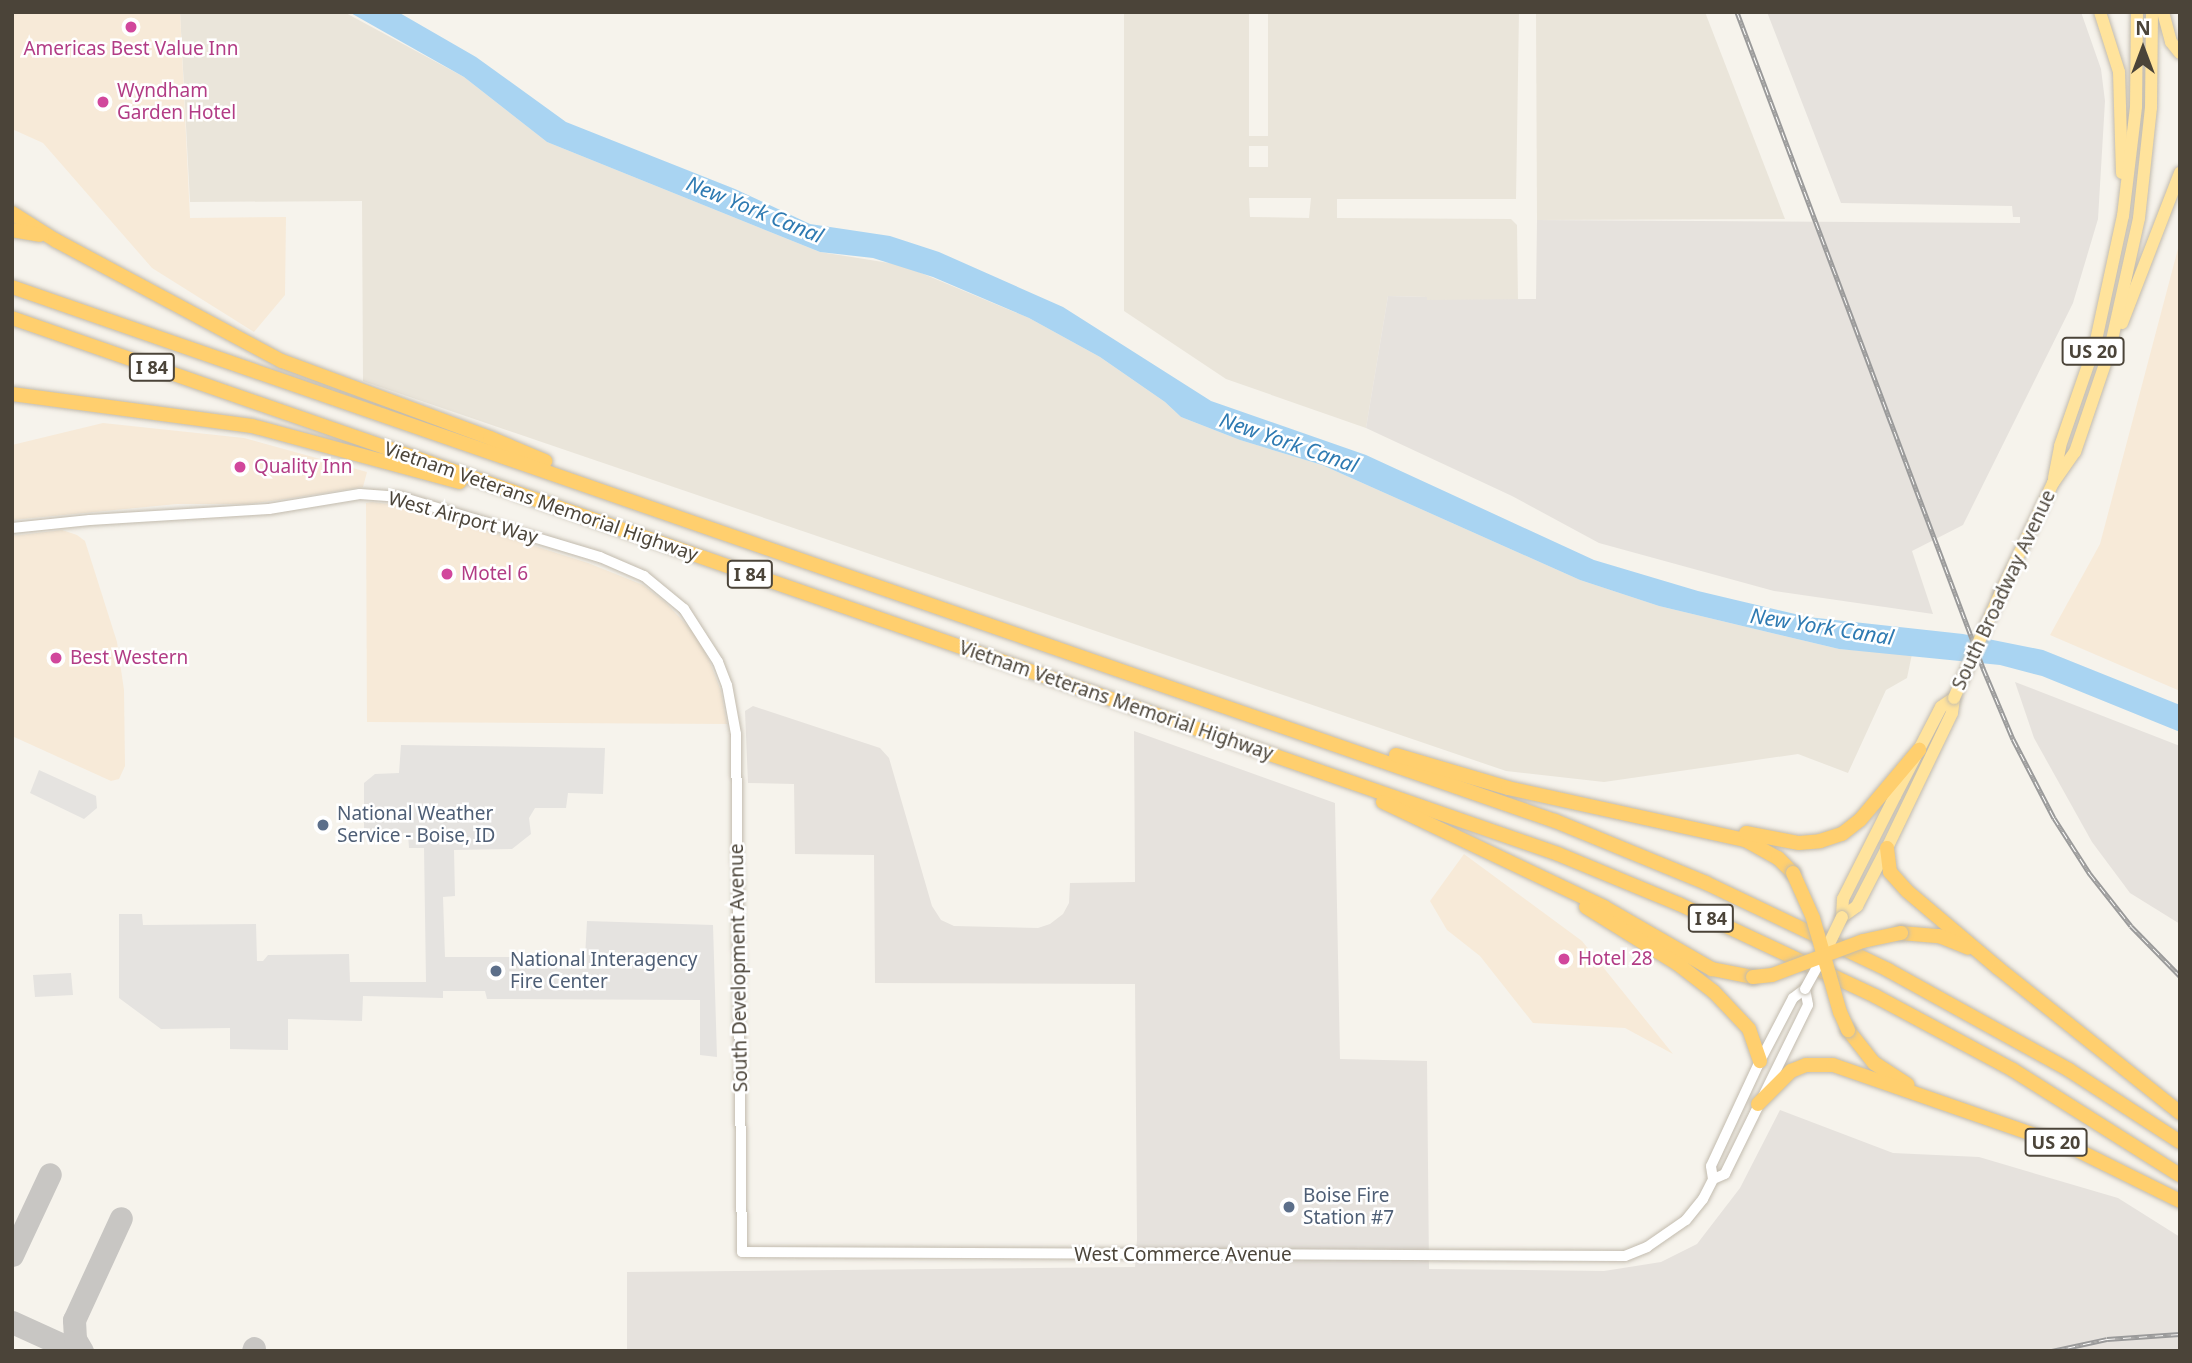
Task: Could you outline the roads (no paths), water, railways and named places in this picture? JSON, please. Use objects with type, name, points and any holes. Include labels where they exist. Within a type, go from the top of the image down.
[{"type":"highway","points":[[12,213],[55,240],[282,361],[490,438],[639,502]]},
{"type":"highway","points":[[12,230],[55,240]]},
{"type":"highway","name":"Vietnam Veterans Memorial Highway","points":[[12,287],[1128,671],[1555,821],[1718,888],[1888,970],[2069,1070],[2180,1142]]},
{"type":"highway","name":"Vietnam Veterans Memorial Highway","points":[[12,318],[1558,854],[1776,948],[1896,1006],[2002,1064],[2180,1175]]},
{"type":"highway","points":[[12,394],[285,433],[383,463],[554,506]]},
{"type":"highway","points":[[1128,671],[1484,781],[1759,845],[1793,873],[1812,914],[1824,954]]},
{"type":"highway","points":[[1209,732],[1412,814],[1604,907],[1713,969],[1753,977],[1772,975],[1824,954],[1901,933],[1939,936],[1963,945],[1998,968]]},
{"type":"highway","points":[[1635,814],[1799,843],[1820,841],[1842,834],[1860,820],[1919,750]]},
{"type":"highway","points":[[1887,848],[1890,872],[1895,879],[1998,968],[2180,1113]]},
{"type":"highway","points":[[1529,871],[1679,965],[1705,985],[1749,1028],[1760,1061]]},
{"type":"highway","name":"US 20","points":[[1824,954],[1840,1012],[1848,1030],[1861,1049],[1888,1074],[1956,1108],[2075,1149],[2180,1201]]},
{"type":"highway","points":[[1758,1104],[1791,1071],[1818,1063],[1833,1065],[1956,1108]]},
{"type":"main road","points":[[2099,12],[2119,72],[2123,216]]},
{"type":"main road","name":"South Broadway Avenue","points":[[2053,482],[2060,446],[2095,345],[2123,216],[2136,107],[2137,12]]},
{"type":"main road","name":"South Broadway Avenue","points":[[1842,917],[1857,906],[1887,848],[1952,713],[1954,698],[2053,482],[2075,452],[2110,349],[2140,206],[2151,108],[2152,12]]},
{"type":"main road","points":[[2163,12],[2171,42],[2180,53]]},
{"type":"main road","points":[[2110,349],[2127,314],[2147,252],[2180,173]]},
{"type":"main road","name":"South Broadway Avenue","points":[[1824,954],[1842,917],[1843,899],[1941,707],[1954,698]]},
{"type":"street","name":"West Airport Way","points":[[12,528],[90,520],[269,509],[360,494],[401,497],[589,554],[644,576],[684,609],[698,626],[710,645],[727,685]]},
{"type":"street","name":"South Development Avenue","points":[[727,685],[736,734],[742,1252]]},
{"type":"street","name":"South Broadway Avenue","points":[[1625,1255],[1647,1247],[1686,1220],[1703,1199],[1713,1179],[1711,1166],[1760,1061],[1793,998],[1805,989],[1824,954]]},
{"type":"street","name":"South Broadway Avenue","points":[[1713,1179],[1724,1174],[1808,1005],[1805,989]]},
{"type":"street","name":"West Commerce Avenue","points":[[742,1252],[1625,1255]]},
{"type":"water","name":"New York Canal","points":[[349,12],[398,12],[476,57],[566,122],[735,189],[810,224],[890,236],[939,252],[1063,307],[1211,401],[1366,455],[1594,560],[1698,591],[1808,617],[1963,634],[2043,650],[2180,705],[2180,732],[2042,676],[2000,665],[1839,649],[1659,606],[1580,580],[1322,465],[1240,440],[1181,417],[1165,402],[1100,357],[1029,318],[933,277],[873,258],[820,252],[547,142],[464,77]]},
{"type":"railway","points":[[1737,12],[1983,668],[2013,739],[2054,818],[2090,874],[2131,926],[2180,976]]},
{"type":"railway","points":[[2052,1351],[2107,1339],[2180,1334]]},
{"type":"place","name":"Americas Best Value Inn","points":[[131,27]]},
{"type":"place","name":"Wyndham Garden Hotel","points":[[103,102]]},
{"type":"place","name":"Quality Inn","points":[[240,467]]},
{"type":"place","name":"Motel 6","points":[[447,574]]},
{"type":"place","name":"Best Western","points":[[56,658]]},
{"type":"place","name":"National Weather Service - Boise, ID","points":[[323,825]]},
{"type":"place","name":"Hotel 28","points":[[1564,959]]},
{"type":"place","name":"National Interagency Fire Center","points":[[496,971]]},
{"type":"place","name":"Boise Fire Station #7","points":[[1289,1207]]}]
